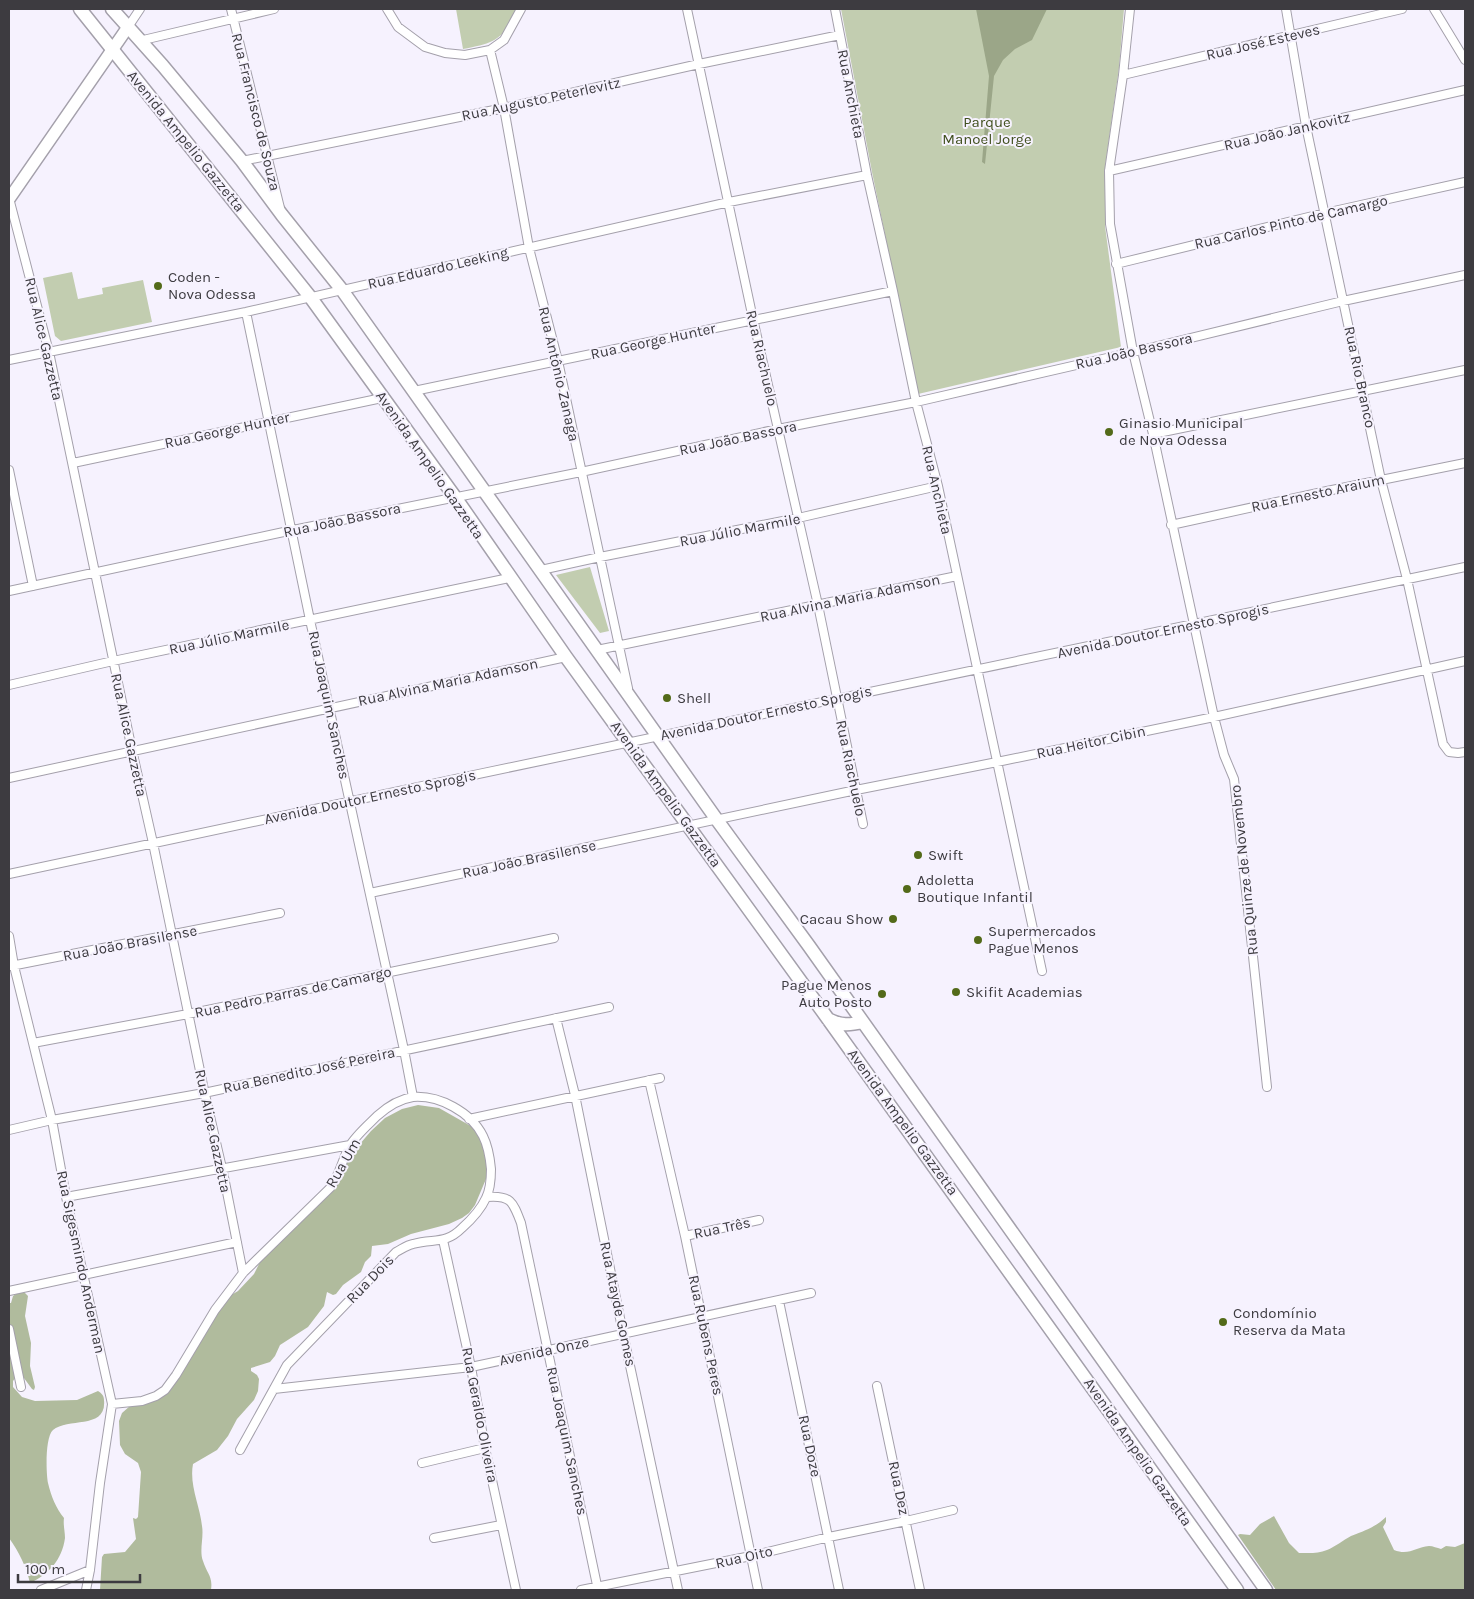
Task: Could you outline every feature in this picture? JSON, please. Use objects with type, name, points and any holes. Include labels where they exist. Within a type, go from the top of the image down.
[{"type":"main road","name":"Avenida Ampelio Gazzetta","points":[[80,9],[311,298],[455,497],[509,578],[1054,1332],[1237,1590]]},
{"type":"main road","name":"Avenida Ampelio Gazzetta","points":[[112,9],[163,66],[242,161],[342,290],[629,697],[863,1022],[1266,1590]]},
{"type":"main road","points":[[9,198],[128,27]]},
{"type":"main road","points":[[828,1019],[846,1025],[863,1022]]},
{"type":"main road","points":[[1054,1332],[1060,1324],[1075,1321]]},
{"type":"street","points":[[128,27],[140,9]]},
{"type":"street","name":"Rua Francisco de Souza","points":[[231,9],[282,215]]},
{"type":"street","points":[[139,40],[274,9]]},
{"type":"street","points":[[387,9],[398,27],[425,47],[445,53],[465,55],[490,50],[504,40],[522,9]]},
{"type":"street","name":"Rua Riachuelo","points":[[687,9],[753,319],[818,605],[863,824]]},
{"type":"street","name":"Rua Anchieta","points":[[835,9],[867,175],[916,402],[938,486],[1042,970]]},
{"type":"street","name":"Rua Quinze de Novembro","points":[[1130,9],[1109,171],[1110,224],[1133,352],[1153,434],[1171,525],[1214,717],[1224,755],[1234,780],[1267,1087]]},
{"type":"street","name":"Rua Rio Branco","points":[[1286,9],[1306,126],[1381,480],[1407,579],[1444,744],[1448,752],[1458,754],[1465,752]]},
{"type":"street","name":"Rua José Esteves","points":[[1123,74],[1402,9]]},
{"type":"street","points":[[1434,9],[1465,60]]},
{"type":"street","name":"Rua Augusto Peterlevitz","points":[[242,161],[504,108],[699,64],[840,35]]},
{"type":"street","name":"Rua Antônio Zanaga","points":[[490,50],[504,108],[529,248],[558,361],[629,697]]},
{"type":"street","name":"Rua João Jankovitz","points":[[1109,171],[1465,90]]},
{"type":"street","name":"Rua Eduardo Leeking","points":[[9,360],[311,298],[729,202],[867,175]]},
{"type":"street","name":"Rua Carlos Pinto de Camargo","points":[[1116,264],[1325,213],[1465,182]]},
{"type":"street","name":"Rua Alice Gazzetta","points":[[9,198],[49,352],[94,574],[153,843],[243,1273]]},
{"type":"street","name":"Rua João Bassora","points":[[9,591],[293,530],[581,472],[778,428],[916,402],[1133,352],[1343,300],[1465,275]]},
{"type":"street","name":"Rua George Hunter","points":[[414,391],[893,291]]},
{"type":"street","name":"Rua Joaquim Sanches","points":[[246,312],[413,1098]]},
{"type":"street","points":[[1153,434],[1465,370]]},
{"type":"street","name":"Rua George Hunter","points":[[72,463],[382,398]]},
{"type":"street","name":"Rua Ernesto Araium","points":[[1171,525],[1465,463]]},
{"type":"street","points":[[9,470],[33,586]]},
{"type":"street","name":"Rua Júlio Marmile","points":[[541,570],[798,518],[938,486]]},
{"type":"street","name":"Avenida Doutor Ernesto Sprogis","points":[[9,874],[658,735],[1465,567]]},
{"type":"street","name":"Rua Alvina Maria Adamson","points":[[597,650],[957,576]]},
{"type":"street","name":"Rua Júlio Marmile","points":[[9,685],[113,661],[509,578]]},
{"type":"street","name":"Rua Alvina Maria Adamson","points":[[9,778],[566,657]]},
{"type":"street","name":"Rua Heitor Cibin","points":[[717,820],[1214,717],[1465,662]]},
{"type":"street","name":"Rua João Brasilense","points":[[370,893],[717,820]]},
{"type":"street","name":"Rua João Brasilense","points":[[11,966],[280,913]]},
{"type":"street","name":"Rua Sigesmindo Anderman","points":[[9,936],[11,966],[52,1120],[66,1197],[112,1404],[86,1590]]},
{"type":"street","name":"Rua Pedro Parras de Camargo","points":[[32,1043],[188,1014],[554,938]]},
{"type":"street","name":"Rua Benedito José Pereira","points":[[9,1130],[52,1120],[204,1093],[608,1007]]},
{"type":"street","name":"Rua Atayde Gomes","points":[[556,1018],[575,1095],[678,1590]]},
{"type":"street","points":[[469,1118],[660,1078]]},
{"type":"street","name":"Rua Rubens Peres","points":[[649,1080],[685,1236],[758,1590]]},
{"type":"street","name":"Rua Um","points":[[112,1404],[142,1401],[156,1396],[165,1390],[176,1375],[214,1310],[243,1273],[330,1188],[335,1182],[350,1145],[378,1116],[395,1103],[413,1098],[431,1098],[461,1112]]},
{"type":"street","name":"Rua Dois","points":[[240,1450],[287,1365],[396,1252],[412,1244],[443,1240],[454,1235],[464,1227],[487,1197],[491,1175],[490,1155],[484,1136],[469,1118],[461,1112]]},
{"type":"street","points":[[66,1197],[350,1145]]},
{"type":"street","name":"Rua Joaquim Sanches","points":[[487,1197],[499,1196],[509,1200],[516,1209],[521,1223],[597,1589]]},
{"type":"street","name":"Rua Três","points":[[685,1236],[760,1220]]},
{"type":"street","name":"Rua Geraldo Oliveira","points":[[443,1240],[471,1367],[484,1448],[516,1590]]},
{"type":"street","points":[[9,1291],[237,1242]]},
{"type":"street","name":"Avenida Onze","points":[[274,1389],[471,1367],[811,1294]]},
{"type":"street","name":"Rua Doze","points":[[779,1301],[839,1590]]},
{"type":"street","points":[[9,1329],[21,1387]]},
{"type":"street","name":"Rua Dez","points":[[877,1386],[920,1590]]},
{"type":"street","points":[[422,1462],[484,1448]]},
{"type":"street","name":"Rua Oito","points":[[581,1590],[597,1589],[751,1556],[953,1510]]},
{"type":"street","points":[[434,1538],[501,1525]]},
{"type":"street","points":[[40,1590],[90,1570]]},
{"type":"green space","points":[[456,9],[516,9],[507,27],[497,38],[483,45],[463,49]]},
{"type":"green space","name":"Parque Manoel Jorge","points":[[841,9],[1124,9],[1119,68],[1105,167],[1105,226],[1121,347],[918,394],[872,172]]},
{"type":"green space","points":[[72,272],[78,299],[103,294],[102,288],[143,280],[152,322],[61,341],[55,336],[43,278]]},
{"type":"green space","points":[[590,567],[609,631],[600,633],[556,575]]},
{"type":"shaded area","points":[[976,9],[1047,9],[1032,40],[1015,49],[1003,60],[994,76],[985,164],[982,162],[989,76]]},
{"type":"shaded area","points":[[418,1105],[439,1108],[476,1129],[483,1137],[488,1162],[486,1179],[475,1205],[469,1213],[449,1224],[411,1234],[388,1244],[372,1246],[371,1256],[365,1262],[361,1272],[343,1285],[336,1294],[333,1295],[327,1292],[324,1306],[308,1327],[280,1345],[270,1362],[251,1368],[251,1371],[259,1379],[258,1391],[254,1400],[237,1419],[228,1436],[217,1450],[193,1464],[192,1480],[201,1518],[202,1557],[210,1578],[211,1590],[100,1590],[102,1557],[104,1554],[125,1552],[136,1539],[133,1518],[136,1519],[138,1517],[141,1472],[138,1463],[125,1454],[120,1445],[119,1421],[122,1413],[130,1406],[166,1390],[210,1321],[220,1310],[223,1300],[238,1291],[254,1274],[269,1244],[318,1206],[329,1192],[348,1158],[371,1131],[385,1118],[402,1109]]},
{"type":"shaded area","points":[[19,1292],[24,1292],[28,1296],[25,1316],[31,1343],[30,1366],[35,1387],[34,1390],[32,1389],[19,1373],[13,1381],[13,1387],[22,1397],[35,1401],[77,1400],[98,1391],[103,1395],[104,1400],[103,1409],[99,1416],[60,1426],[50,1434],[47,1455],[47,1478],[54,1502],[64,1518],[65,1538],[58,1560],[49,1571],[30,1583],[22,1559],[9,1538],[9,1303],[11,1303],[13,1296]]},
{"type":"shaded area","points":[[1274,1516],[1289,1543],[1299,1553],[1317,1553],[1327,1550],[1351,1536],[1374,1526],[1386,1517],[1383,1527],[1394,1550],[1399,1552],[1408,1552],[1429,1546],[1441,1549],[1446,1546],[1455,1547],[1465,1543],[1465,1590],[1276,1590],[1238,1535],[1250,1535],[1260,1524]]},
{"type":"place","name":"Coden - Nova Odessa","points":[[158,286]]},
{"type":"place","name":"Ginasio Municipal de Nova Odessa","points":[[1109,432]]},
{"type":"place","name":"Shell","points":[[667,698]]},
{"type":"place","name":"Swift","points":[[918,855]]},
{"type":"place","name":"Adoletta Boutique Infantil","points":[[907,889]]},
{"type":"place","name":"Cacau Show","points":[[893,919]]},
{"type":"place","name":"Supermercados Pague Menos","points":[[978,940]]},
{"type":"place","name":"Skifit Academias","points":[[956,992]]},
{"type":"place","name":"Pague Menos Auto Posto","points":[[882,994]]},
{"type":"place","name":"Condomínio Reserva da Mata","points":[[1223,1322]]}]
